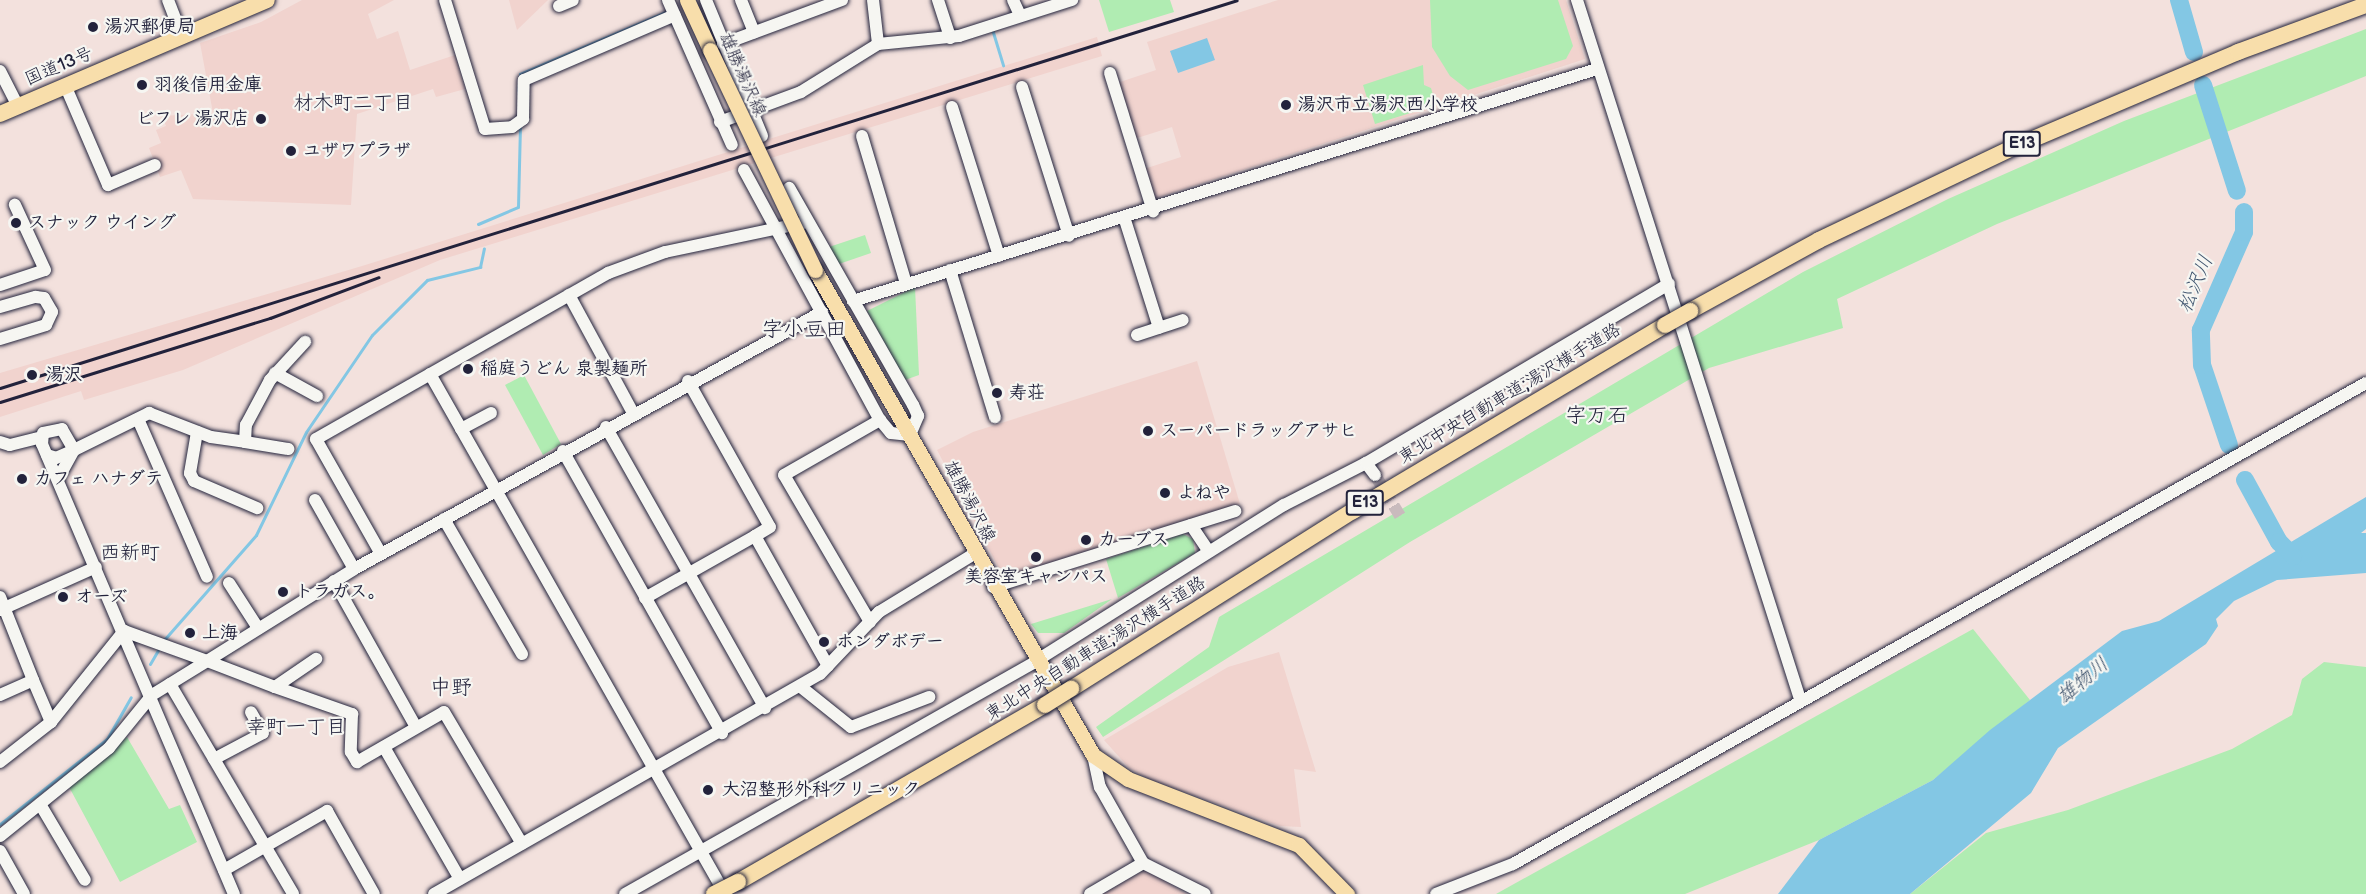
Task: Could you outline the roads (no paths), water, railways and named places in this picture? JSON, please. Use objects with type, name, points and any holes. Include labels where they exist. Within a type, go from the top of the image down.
[{"type":"highway","name":"国道13号","points":[[0,114],[267,0]]},
{"type":"highway","name":"東北中央自動車道;湯沢横手道路","points":[[714,894],[1045,705],[1353,511],[1665,325],[1819,240],[2012,148],[2238,52],[2366,5]]},
{"type":"main road","name":"雄勝湯沢線","points":[[687,0],[815,270],[910,435],[974,555],[1093,755],[1128,779],[1299,844],[1347,894]]},
{"type":"street","points":[[168,0],[182,36]]},
{"type":"street","points":[[445,0],[485,129],[512,127],[523,119],[524,80],[675,15]]},
{"type":"street","points":[[559,6],[573,0]]},
{"type":"street","points":[[669,0],[720,122],[732,145]]},
{"type":"street","points":[[706,0],[762,136]]},
{"type":"street","points":[[741,0],[754,32]]},
{"type":"street","points":[[723,44],[812,5],[842,0]]},
{"type":"street","points":[[873,0],[878,45]]},
{"type":"street","points":[[938,0],[950,38]]},
{"type":"street","points":[[1013,0],[1019,13]]},
{"type":"street","points":[[720,122],[801,92],[878,45],[950,38],[1019,13],[1072,0]]},
{"type":"street","points":[[1577,0],[1597,69],[1669,284],[1800,699]]},
{"type":"street","points":[[853,301],[1125,220],[1153,211],[1194,193],[1597,69]]},
{"type":"street","points":[[0,71],[18,106]]},
{"type":"street","points":[[1110,73],[1153,211]]},
{"type":"street","points":[[65,85],[108,185],[155,165]]},
{"type":"street","points":[[1022,87],[1069,236]]},
{"type":"street","points":[[952,106],[999,256]]},
{"type":"street","points":[[862,136],[906,284]]},
{"type":"street","points":[[744,170],[880,420],[891,433],[910,435],[918,416],[789,188]]},
{"type":"street","points":[[0,285],[45,270],[15,205]]},
{"type":"street","points":[[1125,220],[1159,328]]},
{"type":"street","points":[[381,554],[316,439],[569,295],[664,252],[807,222]]},
{"type":"street","points":[[951,270],[995,417]]},
{"type":"street","points":[[625,894],[702,853],[1036,661],[1284,505],[1366,463],[1669,284]]},
{"type":"street","points":[[569,295],[633,413]]},
{"type":"street","points":[[0,307],[36,297],[44,298],[52,312],[46,325],[0,339]]},
{"type":"street","points":[[0,836],[109,748],[152,695],[354,569],[688,381],[822,312]]},
{"type":"street","points":[[1137,335],[1183,320]]},
{"type":"street","points":[[245,442],[246,425],[275,373],[305,342]]},
{"type":"street","points":[[275,373],[317,396]]},
{"type":"street","points":[[430,374],[725,894]]},
{"type":"street","points":[[645,598],[770,527],[688,381]]},
{"type":"street","points":[[1436,894],[1513,864],[1800,699],[2022,581],[2366,383]]},
{"type":"street","points":[[47,455],[56,458],[149,412],[197,432],[288,449]]},
{"type":"street","points":[[462,429],[490,412]]},
{"type":"street","points":[[138,419],[207,577]]},
{"type":"street","points":[[870,622],[784,475],[880,420]]},
{"type":"street","points":[[606,427],[765,708]]},
{"type":"street","points":[[0,442],[10,445],[62,429],[74,450]]},
{"type":"street","points":[[197,432],[190,473],[194,481],[257,508]]},
{"type":"street","points":[[42,437],[47,455],[152,695],[234,894]]},
{"type":"street","points":[[58,477],[74,450]]},
{"type":"street","points":[[563,451],[722,733]]},
{"type":"street","points":[[1366,463],[1375,475]]},
{"type":"street","points":[[315,500],[354,569]]},
{"type":"street","points":[[993,587],[1235,512]]},
{"type":"street","points":[[444,519],[522,654]]},
{"type":"street","points":[[1191,525],[1209,552]]},
{"type":"street","points":[[755,536],[828,666]]},
{"type":"street","points":[[434,894],[801,687],[828,666],[870,622],[974,555]]},
{"type":"street","points":[[51,722],[1,605],[96,567]]},
{"type":"street","points":[[334,581],[416,727]]},
{"type":"street","points":[[229,583],[258,628]]},
{"type":"street","points":[[124,631],[167,649],[207,661],[352,714],[351,752],[357,762],[444,712],[522,844]]},
{"type":"street","points":[[0,762],[51,722],[124,631]]},
{"type":"street","points":[[275,687],[316,659]]},
{"type":"street","points":[[0,695],[33,680]]},
{"type":"street","points":[[170,684],[293,894]]},
{"type":"street","points":[[801,687],[851,727],[929,698]]},
{"type":"street","points":[[214,759],[263,733],[251,712]]},
{"type":"street","points":[[384,747],[460,879]]},
{"type":"street","points":[[1093,755],[1100,787],[1143,863],[1205,894]]},
{"type":"street","points":[[40,804],[85,880]]},
{"type":"street","points":[[224,870],[327,811],[374,894]]},
{"type":"street","points":[[0,851],[24,894]]},
{"type":"street","points":[[1090,894],[1143,863]]},
{"type":"water","points":[[1207,38],[1215,60],[1178,73],[1170,51]]},
{"type":"water","name":"雄物川","points":[[2366,497],[2366,529],[2361,533],[2366,533],[2366,573],[2277,580],[2234,601],[2216,619],[2218,626],[2206,644],[2058,748],[2031,793],[1910,894],[1778,894],[1819,840],[1933,780],[1990,730],[2122,631],[2159,621]]},
{"type":"waterway","name":"松沢川","points":[[2179,0],[2194,52]]},
{"type":"waterway","points":[[518,91],[520,74],[670,10]]},
{"type":"waterway","points":[[992,29],[1003,65]]},
{"type":"waterway","name":"松沢川","points":[[2203,85],[2237,191]]},
{"type":"waterway","points":[[478,224],[518,207],[520,127]]},
{"type":"waterway","name":"松沢川","points":[[2229,445],[2202,365],[2201,330],[2244,232],[2244,212]]},
{"type":"waterway","points":[[163,641],[256,535],[306,432],[372,335],[427,280],[480,267],[484,248]]},
{"type":"waterway","name":"松沢川","points":[[2245,480],[2279,542],[2293,556]]},
{"type":"waterway","points":[[150,664],[160,647]]},
{"type":"waterway","points":[[0,824],[107,739],[131,697]]},
{"type":"tunnel","points":[[1375,475],[1400,516]]},
{"type":"railway","points":[[0,388],[1237,0]]},
{"type":"railway","points":[[0,402],[270,318],[379,277]]},
{"type":"place","name":"湯沢郵便局","points":[[93,27]]},
{"type":"place","name":"羽後信用金庫","points":[[142,85]]},
{"type":"place","name":"湯沢市立湯沢西小学校","points":[[1286,105]]},
{"type":"place","name":"ビフレ 湯沢店","points":[[261,119]]},
{"type":"place","name":"ユザワプラザ","points":[[291,151]]},
{"type":"place","name":"スナック ウイング","points":[[16,223]]},
{"type":"place","name":"稲庭うどん 泉製麺所","points":[[468,369]]},
{"type":"place","name":"湯沢","points":[[32,375]]},
{"type":"place","name":"寿荘","points":[[997,393]]},
{"type":"place","name":"スーパードラッグアサヒ","points":[[1148,431]]},
{"type":"place","name":"カフェ ハナダテ","points":[[22,479]]},
{"type":"place","name":"よねや","points":[[1165,493]]},
{"type":"place","name":"カーブス","points":[[1086,540]]},
{"type":"place","name":"美容室キャンパス","points":[[1036,557]]},
{"type":"place","name":"トラガス。","points":[[283,592]]},
{"type":"place","name":"オーズ","points":[[63,597]]},
{"type":"place","name":"上海","points":[[190,633]]},
{"type":"place","name":"ホンダボデー","points":[[824,642]]},
{"type":"place","name":"大沼整形外科クリニック","points":[[708,790]]},
{"type":"district","name":"材木町二丁目","points":[[353,103]]},
{"type":"district","name":"字小豆田","points":[[804,330]]},
{"type":"district","name":"字万石","points":[[1597,416]]},
{"type":"district","name":"西新町","points":[[130,553]]},
{"type":"district","name":"中野","points":[[451,688]]},
{"type":"district","name":"幸町一丁目","points":[[296,727]]}]
